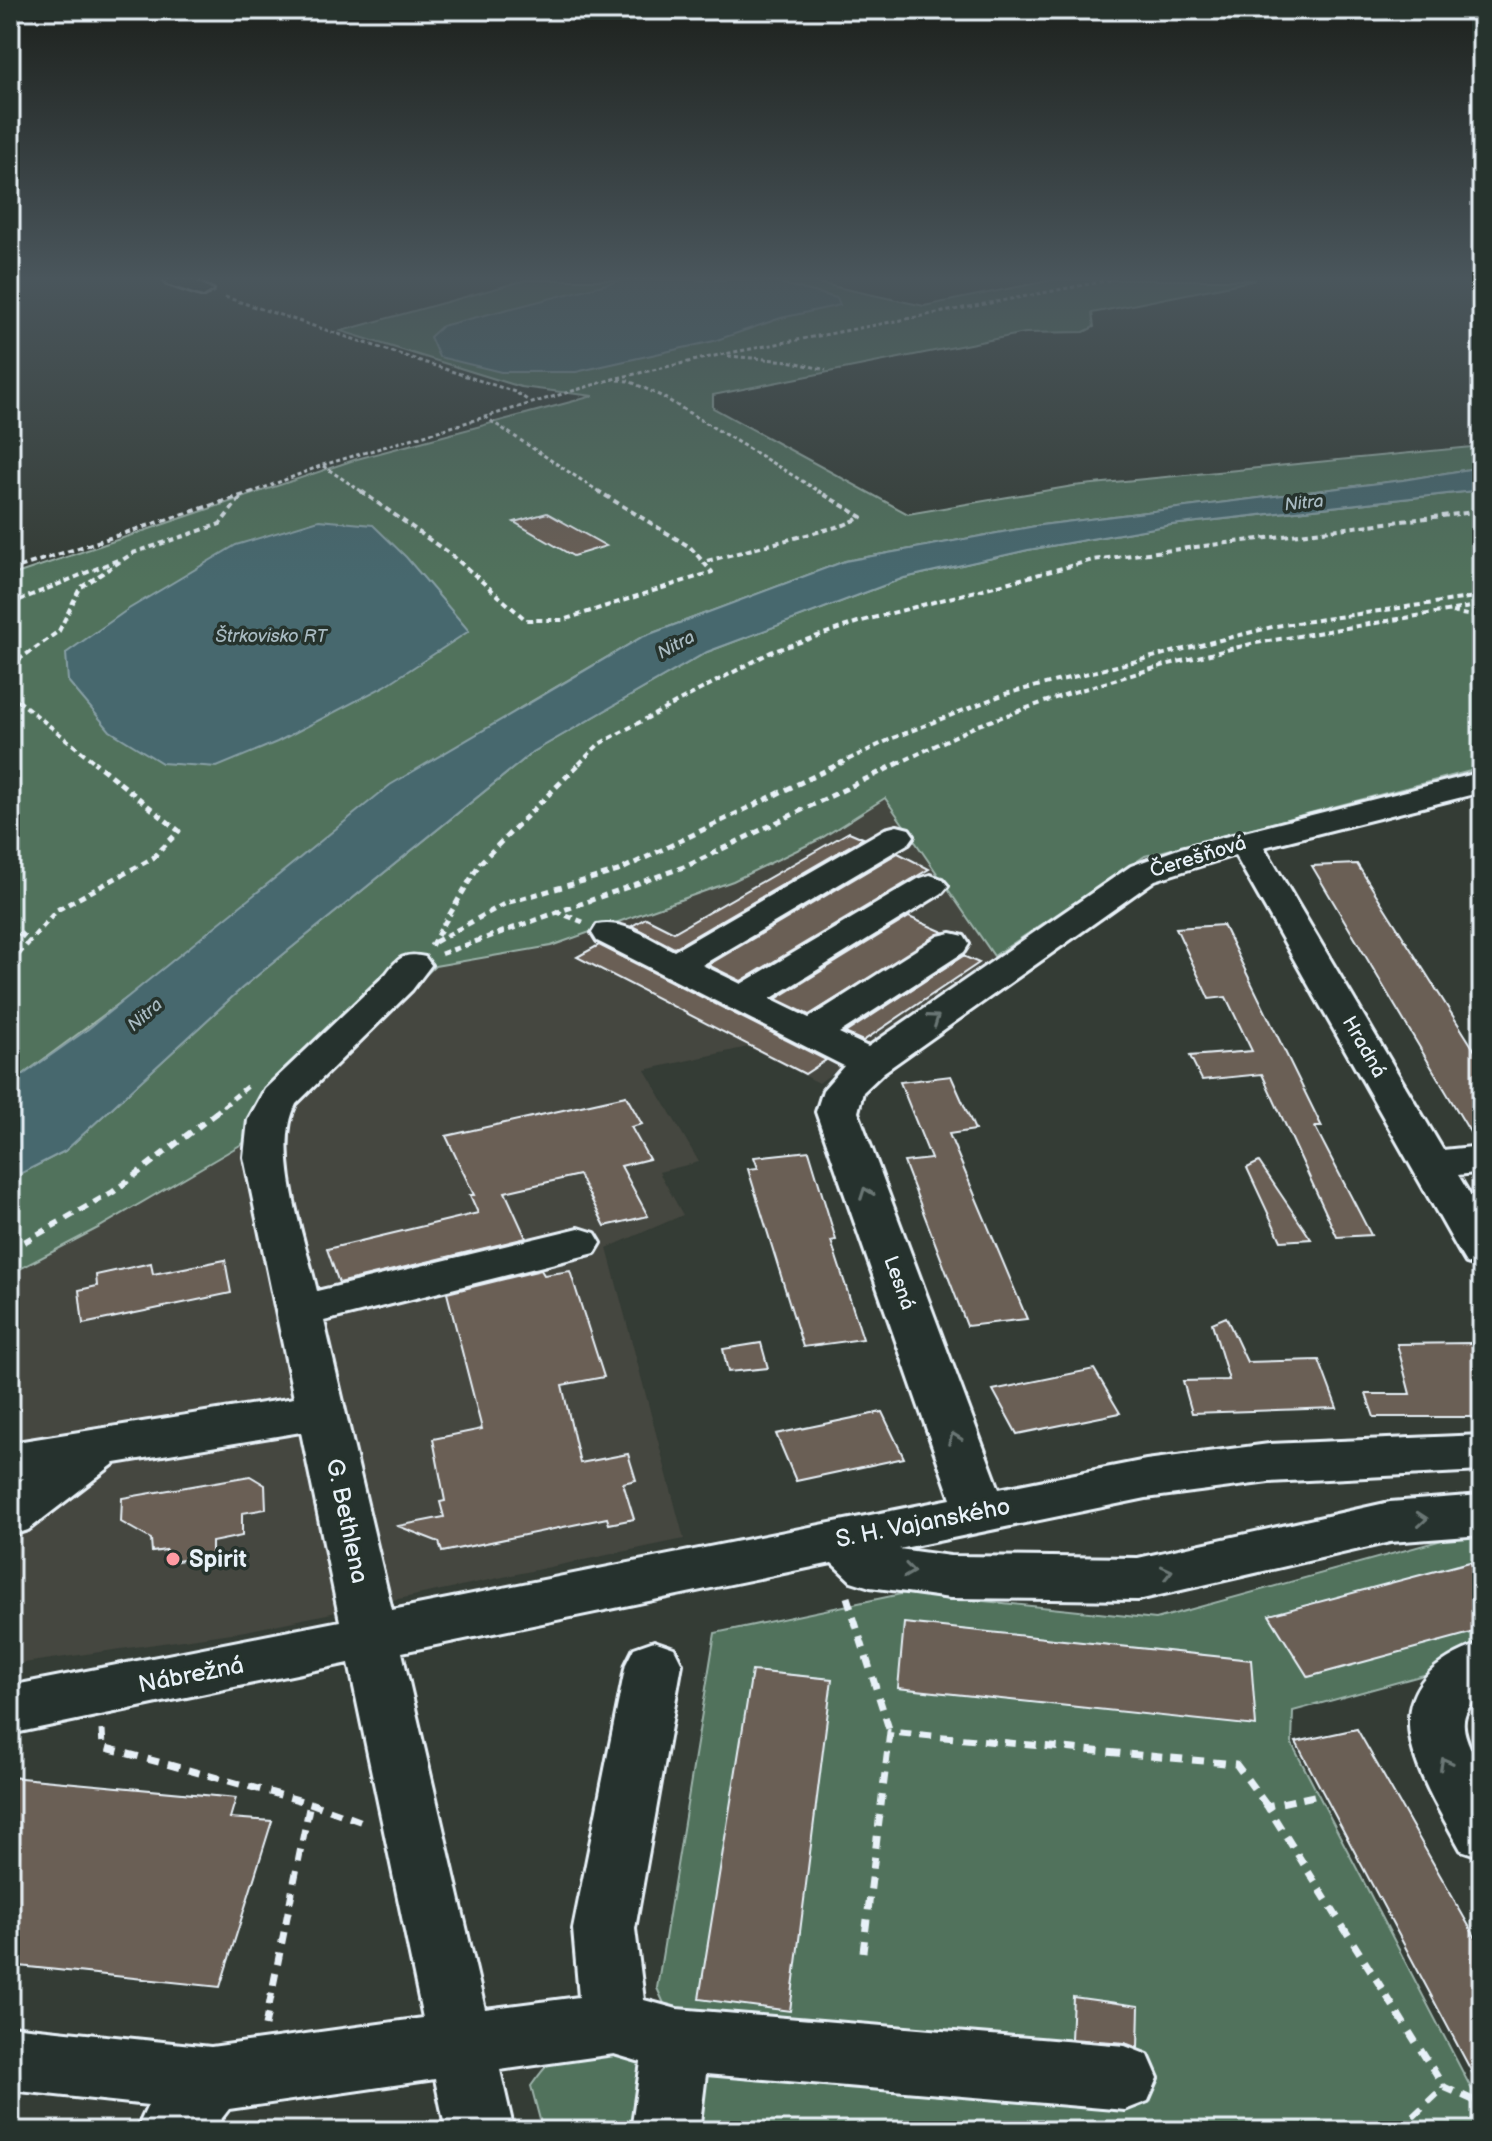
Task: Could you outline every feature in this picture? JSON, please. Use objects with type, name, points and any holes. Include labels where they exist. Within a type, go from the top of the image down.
[{"type":"street","name":"Čerešňová","points":[[870,1064],[1143,873],[1193,855],[1482,782]]},
{"type":"street","points":[[674,966],[897,836]]},
{"type":"street","name":"Hradná","points":[[1245,843],[1482,1253]]},
{"type":"street","points":[[742,1000],[930,886]]},
{"type":"street","points":[[610,933],[870,1064]]},
{"type":"street","points":[[811,1034],[951,944]]},
{"type":"street","name":"G. Bethlena","points":[[423,954],[399,982],[279,1098],[268,1116],[264,1131],[265,1157],[480,2131]]},
{"type":"street","name":"Lesná","points":[[870,1064],[846,1085],[838,1099],[837,1112],[981,1511]]},
{"type":"street","points":[[1432,1164],[1482,1159]]},
{"type":"street","points":[[300,1311],[579,1243]]},
{"type":"street","points":[[10,1462],[323,1411]]},
{"type":"street","points":[[10,1516],[107,1444]]},
{"type":"street","name":"S. H. Vajanského","points":[[371,1639],[843,1539],[1146,1479],[1230,1467],[1482,1453]]},
{"type":"street","points":[[843,1539],[856,1556],[870,1566],[950,1577],[1138,1579],[1390,1522],[1482,1515]]},
{"type":"street","name":"Nábrežná","points":[[10,1710],[371,1639]]},
{"type":"street","points":[[614,2023],[604,1929],[654,1664]]},
{"type":"street","points":[[1482,1666],[1447,1693],[1435,1715],[1437,1747],[1482,1831]]},
{"type":"street","points":[[10,2058],[211,2079],[614,2023],[677,2040],[1125,2078]]},
{"type":"street","points":[[665,2131],[677,2040]]},
{"type":"street","points":[[170,2131],[211,2079]]},
{"type":"path","points":[[478,380],[515,392],[530,402]]},
{"type":"path","points":[[10,570],[242,496],[323,465],[610,380]]},
{"type":"path","points":[[620,380],[663,397],[862,517],[844,525],[707,561]]},
{"type":"path","points":[[323,465],[418,529],[495,590],[526,620],[563,620],[712,572],[707,561],[681,540],[642,520],[485,417]]},
{"type":"path","points":[[10,604],[133,553],[220,524],[242,496]]},
{"type":"path","points":[[423,954],[480,863],[599,744],[771,652],[858,622],[1093,560],[1482,511]]},
{"type":"path","points":[[10,666],[59,631],[80,588],[133,553]]},
{"type":"path","points":[[423,954],[506,903],[618,871],[893,738],[1005,694],[1276,626],[1482,596]]},
{"type":"path","points":[[423,954],[713,855],[866,777],[976,726],[1029,707],[1121,677],[1226,650],[1306,633],[1482,605]]},
{"type":"path","points":[[1447,610],[1482,618]]},
{"type":"path","points":[[10,694],[179,831],[153,858],[57,910],[10,964]]},
{"type":"path","points":[[10,925],[30,942]]},
{"type":"path","points":[[10,1250],[66,1220],[143,1171],[255,1079]]},
{"type":"path","points":[[847,1597],[890,1732],[863,1952]]},
{"type":"path","points":[[102,1716],[103,1747],[310,1803],[369,1824]]},
{"type":"path","points":[[890,1732],[1236,1764],[1267,1806],[1444,2087],[1482,2104]]},
{"type":"path","points":[[1267,1806],[1314,1796]]},
{"type":"path","points":[[264,2031],[310,1803]]},
{"type":"path","points":[[1398,2131],[1444,2087]]},
{"type":"path","points":[[10,2110],[21,2131]]},
{"type":"shaded area","points":[[885,798],[994,956],[819,1083],[748,1047],[645,1070],[699,1162],[659,1172],[683,1215],[607,1248],[684,1539],[246,1631],[10,1665],[10,1274],[98,1228],[259,1134],[435,966],[551,946],[733,881],[820,839]]},
{"type":"green space","points":[[498,380],[789,380],[713,395],[713,408],[908,514],[1073,486],[1482,446],[1482,467],[1403,480],[1041,525],[845,561],[642,637],[520,708],[10,1084],[10,576],[357,459],[593,396],[521,387]]},
{"type":"green space","points":[[1482,490],[1482,768],[1145,856],[994,956],[885,798],[820,839],[733,881],[551,946],[435,966],[259,1134],[98,1228],[10,1274],[10,1179],[65,1151],[242,988],[533,752],[707,652],[904,578],[1028,550],[1171,525]]},
{"type":"green space","points":[[1482,1529],[1482,1659],[1293,1711],[1292,1744],[1472,2090],[1482,2094],[1482,2131],[543,2131],[531,2086],[551,2061],[580,2046],[622,2044],[649,2072],[670,2017],[657,1988],[715,1633],[906,1593],[1156,1619]]},
{"type":"water","name":"Nitra","points":[[1482,467],[1482,490],[1171,525],[1028,550],[904,578],[707,652],[533,752],[242,988],[65,1151],[10,1179],[10,1084],[88,1029],[390,785],[642,637],[845,561],[1041,525],[1403,480]]},
{"type":"water","name":"Štrkovisko RT","points":[[319,520],[373,525],[406,557],[469,631],[385,686],[277,742],[217,767],[162,763],[110,731],[68,681],[66,653],[127,610],[236,545]]},
{"type":"building","points":[[547,513],[606,546],[573,556],[514,522]]},
{"type":"building","points":[[849,832],[863,838],[674,948],[632,926],[646,918],[674,932]]},
{"type":"building","points":[[898,853],[929,869],[741,981],[708,965]]},
{"type":"building","points":[[1357,864],[1482,1062],[1482,1143],[1477,1144],[1312,866]]},
{"type":"building","points":[[909,917],[943,932],[809,1015],[776,999]]},
{"type":"building","points":[[1223,925],[1322,1127],[1315,1127],[1371,1235],[1337,1237],[1262,1074],[1202,1080],[1190,1056],[1252,1051],[1226,997],[1209,999],[1176,928]]},
{"type":"building","points":[[599,945],[826,1060],[805,1074],[577,957]]},
{"type":"building","points":[[963,956],[979,963],[863,1041],[845,1033]]},
{"type":"building","points":[[951,1076],[975,1130],[949,1134],[1027,1319],[967,1326],[904,1162],[931,1159],[900,1082]]},
{"type":"building","points":[[626,1096],[642,1124],[631,1127],[649,1159],[621,1166],[648,1216],[605,1226],[579,1175],[505,1192],[526,1238],[339,1283],[327,1249],[478,1213],[470,1195],[474,1195],[446,1136]]},
{"type":"building","points":[[809,1151],[836,1240],[831,1241],[863,1339],[803,1347],[748,1169],[758,1168],[754,1157]]},
{"type":"building","points":[[1259,1162],[1311,1239],[1281,1241],[1247,1168]]},
{"type":"building","points":[[225,1260],[231,1293],[83,1324],[79,1290],[97,1286],[96,1275],[151,1263],[153,1274]]},
{"type":"building","points":[[541,1270],[544,1275],[570,1271],[604,1377],[562,1385],[580,1463],[628,1454],[636,1480],[623,1483],[634,1519],[609,1524],[607,1518],[442,1552],[439,1542],[398,1526],[444,1517],[440,1502],[445,1501],[433,1439],[482,1429],[447,1293]]},
{"type":"building","points":[[1226,1317],[1247,1362],[1319,1360],[1337,1408],[1192,1413],[1183,1381],[1229,1380],[1212,1323]]},
{"type":"building","points":[[761,1343],[768,1368],[728,1372],[723,1349]]},
{"type":"building","points":[[1471,1343],[1482,1365],[1482,1417],[1374,1417],[1366,1394],[1410,1394],[1397,1344]]},
{"type":"building","points":[[1094,1369],[1120,1413],[1017,1434],[993,1390]]},
{"type":"building","points":[[882,1412],[904,1458],[796,1481],[776,1434]]},
{"type":"building","points":[[250,1476],[265,1485],[266,1509],[242,1513],[242,1536],[212,1542],[212,1555],[166,1563],[166,1550],[152,1552],[151,1539],[121,1522],[122,1498]]},
{"type":"building","points":[[1470,1562],[1482,1578],[1482,1630],[1308,1677],[1269,1615]]},
{"type":"building","points":[[904,1623],[1251,1660],[1256,1726],[898,1688]]},
{"type":"building","points":[[752,1671],[832,1679],[790,2011],[699,1999]]},
{"type":"building","points":[[1357,1729],[1482,1949],[1482,2091],[1296,1742]]},
{"type":"building","points":[[10,1777],[236,1798],[230,1818],[272,1821],[220,1987],[10,1965]]},
{"type":"building","points":[[1073,1997],[1139,2006],[1138,2048],[1125,2043],[1071,2039]]},
{"type":"place","name":"Spirit","points":[[173,1559]]}]
